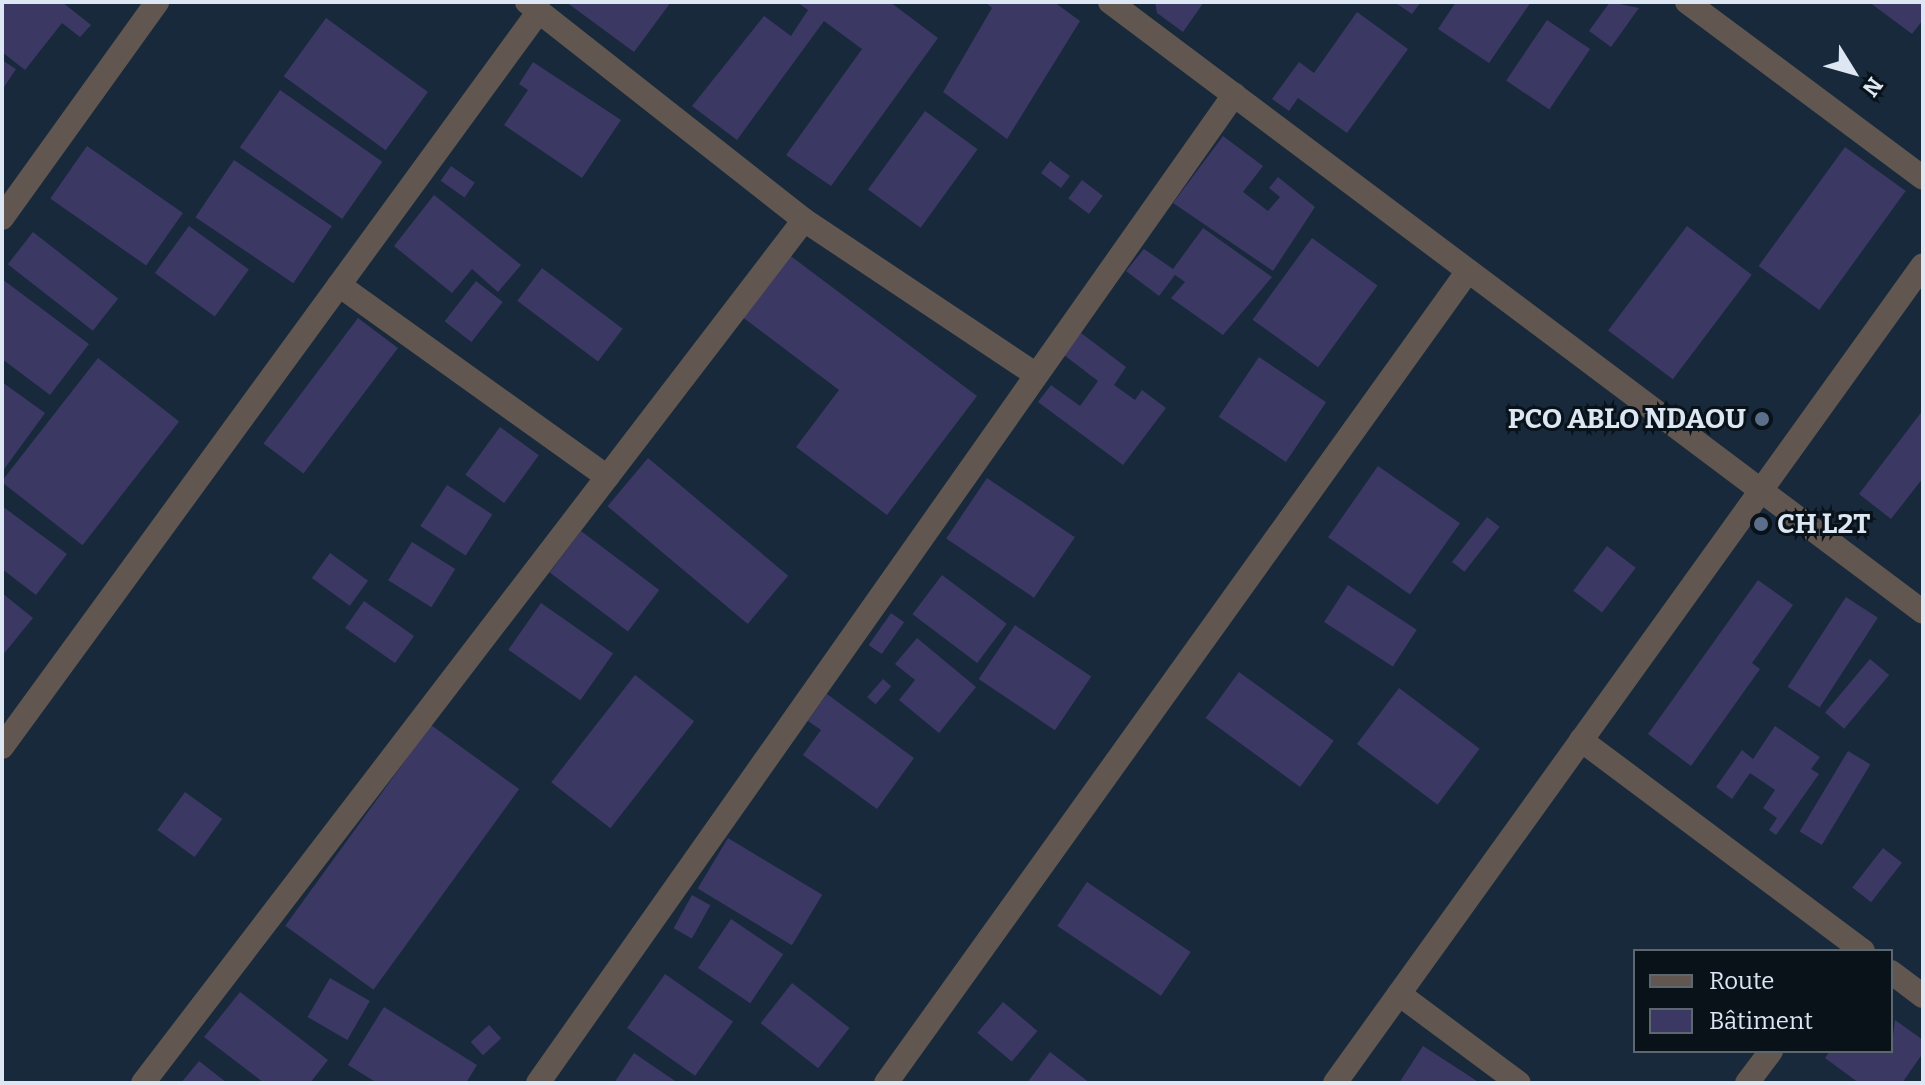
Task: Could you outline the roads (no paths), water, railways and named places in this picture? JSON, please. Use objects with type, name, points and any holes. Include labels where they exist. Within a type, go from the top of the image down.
[{"type":"street","points":[[2,218],[157,2]]},
{"type":"street","points":[[1110,2],[1923,612]]},
{"type":"street","points":[[1687,2],[1923,178]]},
{"type":"street","points":[[2,747],[339,285],[533,6],[804,220],[1036,375]]},
{"type":"street","points":[[538,1083],[1234,95]]},
{"type":"street","points":[[143,1083],[804,220]]},
{"type":"street","points":[[1335,1083],[1923,265]]},
{"type":"street","points":[[886,1083],[1468,271]]},
{"type":"street","points":[[339,285],[607,477]]},
{"type":"street","points":[[1581,740],[1854,948]]},
{"type":"street","points":[[1893,974],[1923,996]]},
{"type":"street","points":[[1399,994],[1519,1083]]},
{"type":"street","points":[[1747,1083],[1770,1053]]},
{"type":"place","name":"PCO ABLO NDAOU","points":[[1762,419]]},
{"type":"place","name":"CH L2T","points":[[1761,524]]}]
